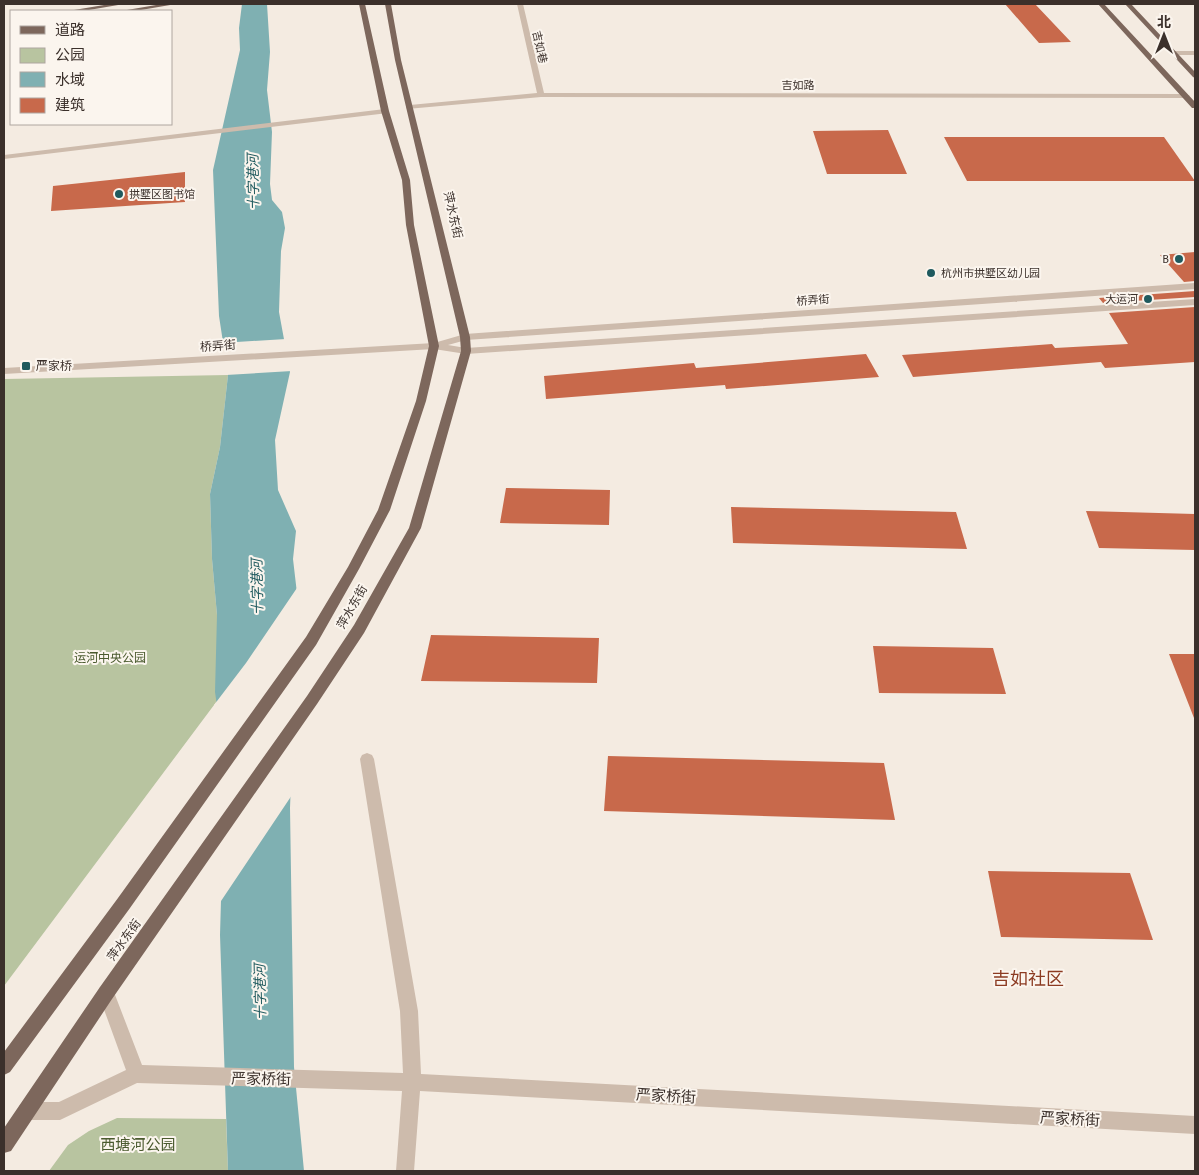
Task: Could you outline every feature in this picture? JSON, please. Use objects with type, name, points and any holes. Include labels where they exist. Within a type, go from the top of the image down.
[{"type":"main road","points":[[79,10],[121,4]]},
{"type":"main road","points":[[131,10],[173,4]]},
{"type":"main road","name":"萍水东街","points":[[4,1066],[124,903],[311,642],[384,510],[421,401],[434,346],[410,226],[406,180],[385,112],[362,4]]},
{"type":"main road","name":"萍水东街","points":[[4,1144],[106,993],[312,700],[359,629],[415,528],[466,351],[465,337],[398,60],[388,4]]},
{"type":"main road","points":[[1101,4],[1195,106]]},
{"type":"main road","points":[[1128,4],[1195,76]]},
{"type":"street","name":"吉如巷","points":[[520,4],[541,95]]},
{"type":"street","points":[[1174,53],[1195,53]]},
{"type":"street","name":"吉如路","points":[[410,106],[541,95],[1186,96]]},
{"type":"street","points":[[4,157],[385,112]]},
{"type":"street","name":"桥弄街","points":[[434,346],[465,337],[1195,286]]},
{"type":"street","name":"桥弄街","points":[[4,371],[434,346],[466,351],[1195,302]]},
{"type":"street","points":[[367,758],[409,1011],[412,1082],[405,1171]]},
{"type":"street","points":[[106,993],[136,1074]]},
{"type":"street","name":"严家桥街","points":[[26,1111],[60,1111],[136,1074],[412,1082],[1195,1125]]},
{"type":"green space","name":"运河中央公园","points":[[228,375],[220,447],[210,494],[212,559],[217,615],[217,701],[4,986],[4,379]]},
{"type":"green space","name":"西塘河公园","points":[[117,1118],[226,1119],[228,1171],[49,1171],[68,1145],[89,1131]]},
{"type":"water","name":"十字港河","points":[[242,4],[267,4],[270,52],[267,90],[272,132],[270,184],[272,200],[282,212],[285,228],[281,251],[279,312],[290,372],[275,440],[278,490],[296,531],[293,559],[298,602],[290,808],[294,1067],[304,1171],[228,1171],[220,935],[225,761],[215,692],[217,615],[212,559],[210,494],[220,447],[228,375],[219,316],[213,170],[240,50],[239,28]]},
{"type":"pier","points":[[286,339],[292,371],[226,375],[221,343]]},
{"type":"pier","points":[[299,585],[301,602],[294,792],[219,904],[223,761],[214,705],[246,663]]},
{"type":"building","points":[[1005,4],[1035,4],[1071,42],[1039,43]]},
{"type":"building","points":[[888,130],[907,174],[827,174],[813,131]]},
{"type":"building","points":[[944,137],[1164,137],[1195,181],[967,181]]},
{"type":"building","name":"拱墅区图书馆","points":[[185,172],[185,202],[51,211],[53,186]]},
{"type":"building","points":[[1195,252],[1195,281],[1184,282],[1160,255]]},
{"type":"building","points":[[1195,291],[1195,297],[1103,303],[1099,298]]},
{"type":"building","points":[[1195,307],[1195,362],[1105,368],[1101,362],[913,377],[902,355],[1052,344],[1055,348],[1128,344],[1109,313]]},
{"type":"building","points":[[866,354],[879,377],[726,389],[725,385],[546,399],[544,376],[694,363],[696,368]]},
{"type":"building","points":[[506,488],[610,490],[609,525],[500,523]]},
{"type":"building","points":[[731,507],[956,512],[967,549],[733,543]]},
{"type":"building","points":[[1086,511],[1195,514],[1195,550],[1099,548]]},
{"type":"building","points":[[431,635],[599,638],[597,683],[421,681]]},
{"type":"building","points":[[873,646],[993,648],[1006,694],[879,693]]},
{"type":"building","points":[[1169,654],[1195,654],[1195,718],[1194,718]]},
{"type":"building","points":[[608,756],[884,763],[895,820],[604,811]]},
{"type":"building","points":[[988,871],[1130,873],[1153,940],[1001,937]]},
{"type":"place","name":"拱墅区图书馆","points":[[119,194]]},
{"type":"place","name":"B","points":[[1179,259]]},
{"type":"place","name":"杭州市拱墅区幼儿园","points":[[931,273]]},
{"type":"place","name":"大运河","points":[[1148,299]]},
{"type":"place","name":"严家桥","points":[[26,366]]},
{"type":"district","name":"吉如社区","points":[[1028,979]]}]
